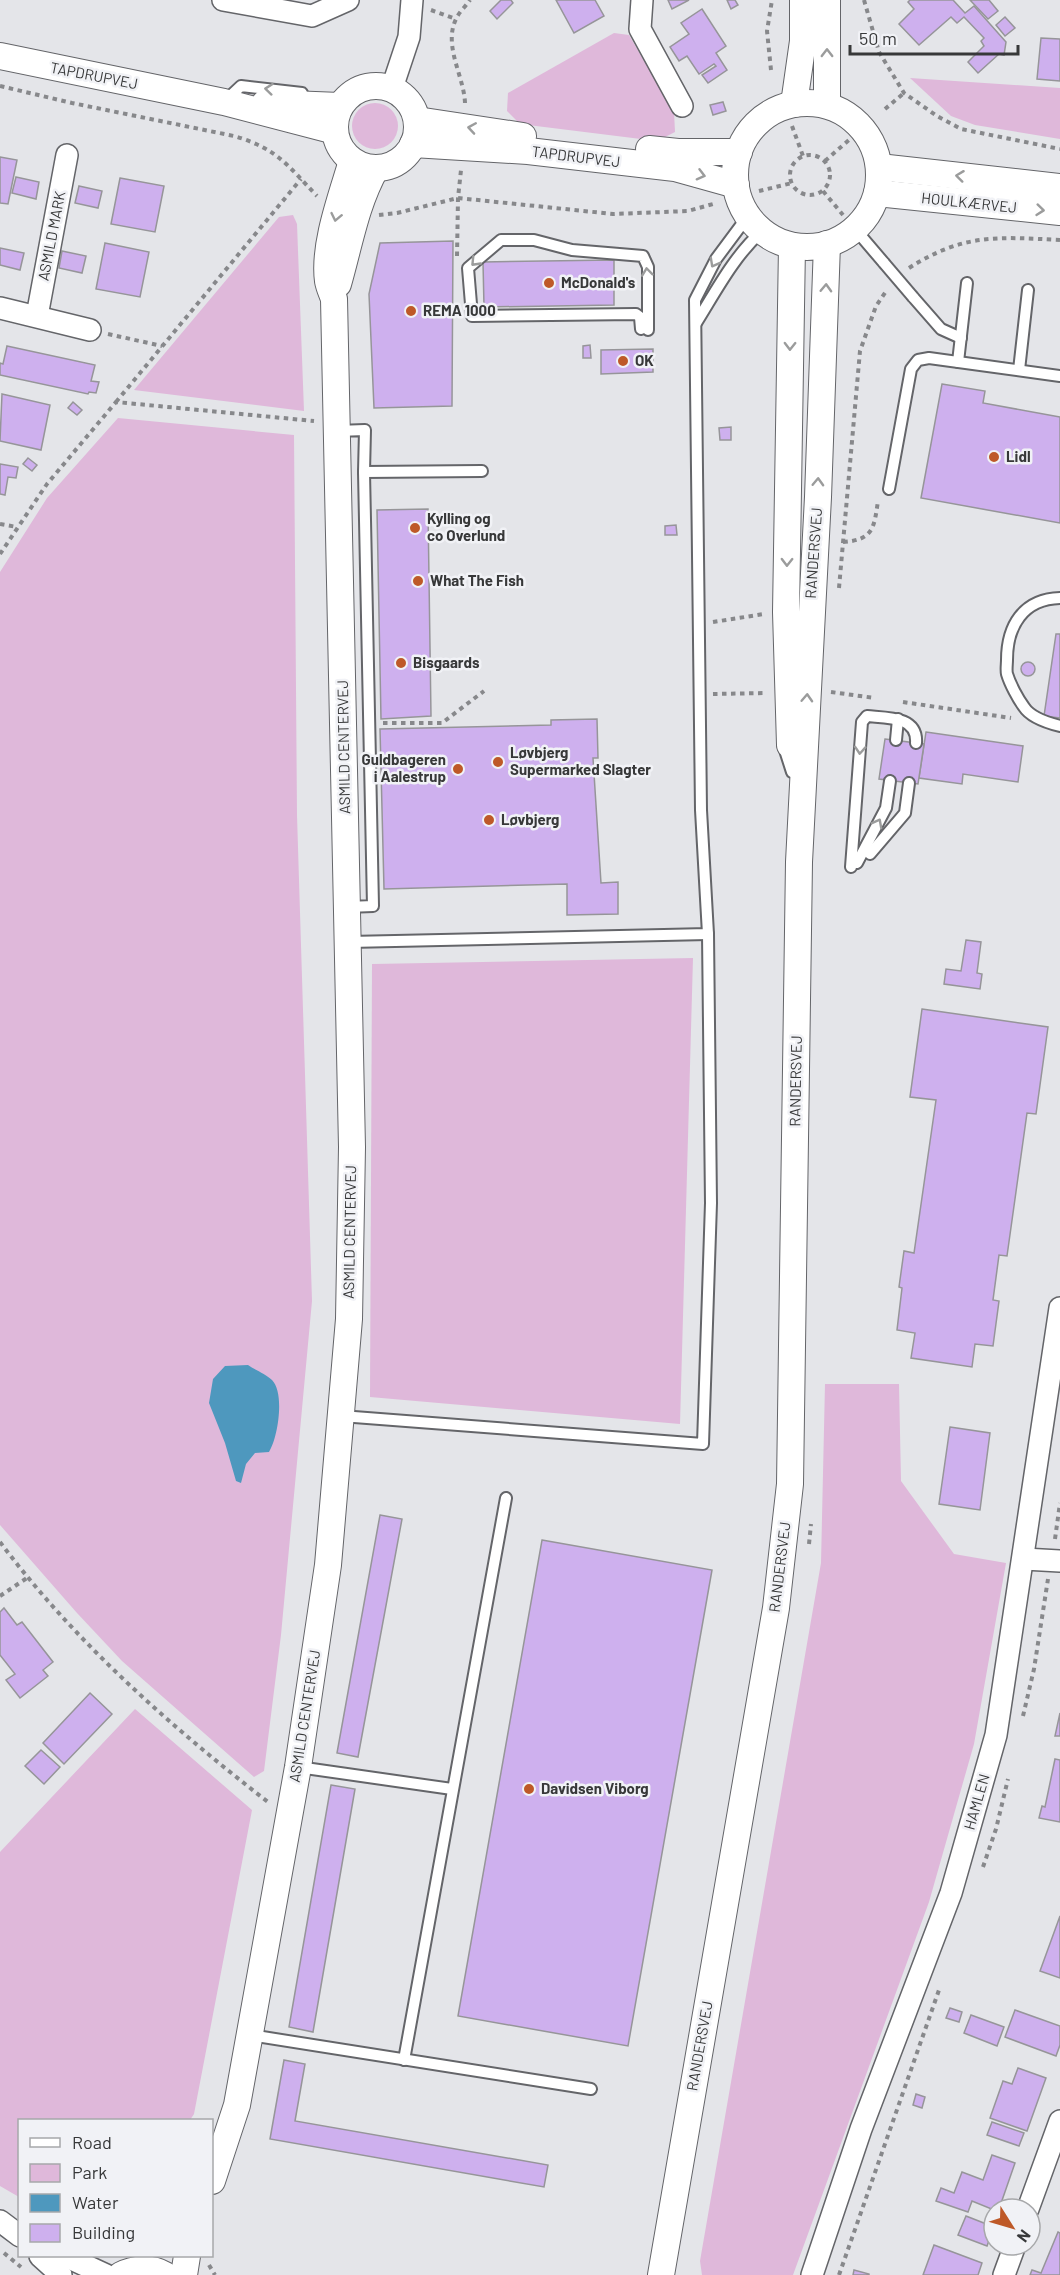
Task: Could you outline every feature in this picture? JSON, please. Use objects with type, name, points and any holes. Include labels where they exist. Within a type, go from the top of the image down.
[{"type":"street","points":[[223,0],[312,16],[348,0]]},
{"type":"street","points":[[392,88],[409,37],[412,0]]},
{"type":"street","points":[[642,0],[640,29],[682,106]]},
{"type":"street","points":[[792,114],[804,41],[803,0]]},
{"type":"street","points":[[827,0],[827,105]]},
{"type":"street","name":"TAPDRUPVEJ","points":[[0,56],[224,102],[335,131]]},
{"type":"street","points":[[380,85],[392,88],[408,101],[415,132],[407,154],[388,167],[364,164],[340,148],[335,123],[328,105],[357,90],[380,85]]},
{"type":"street","name":"TAPDRUPVEJ","points":[[224,102],[328,105]]},
{"type":"street","points":[[811,103],[827,105],[847,114],[862,128],[874,146],[879,166],[877,194],[872,208],[849,222],[840,239],[809,247],[792,246],[776,240],[755,224],[742,206],[748,188],[735,168],[747,135],[760,120],[776,110],[792,114],[811,103]]},
{"type":"street","name":"TAPDRUPVEJ","points":[[415,132],[465,126],[531,138],[678,152],[739,152]]},
{"type":"street","name":"TAPDRUPVEJ","points":[[415,132],[496,149],[675,168],[748,188]]},
{"type":"street","name":"ASMILD MARK","points":[[37,316],[67,155]]},
{"type":"street","name":"ASMILD CENTERVEJ","points":[[216,2162],[237,2105],[298,1767],[328,1566],[348,1318],[352,1158],[339,532],[322,425],[334,299],[328,280],[332,206],[364,164]]},
{"type":"street","name":"HOULKÆRVEJ","points":[[879,166],[1060,187]]},
{"type":"street","name":"HOULKÆRVEJ","points":[[877,194],[1060,213]]},
{"type":"street","name":"RANDERSVEJ","points":[[661,2271],[776,1608],[790,1484],[800,861],[818,497],[827,244]]},
{"type":"street","name":"RANDERSVEJ","points":[[792,246],[786,631],[792,772],[800,861]]},
{"type":"street","points":[[0,308],[90,330]]},
{"type":"street","name":"HAMLEN","points":[[812,2275],[861,2129],[951,1893],[996,1735],[1060,1308]]},
{"type":"street","points":[[1024,1559],[1060,1560]]},
{"type":"street","points":[[1032,2197],[1060,2121]]},
{"type":"street","points":[[0,2221],[18,2234]]},
{"type":"street","points":[[41,2257],[61,2275]]},
{"type":"street","points":[[67,2257],[106,2275]]},
{"type":"street","points":[[184,2275],[187,2257]]},
{"type":"street","points":[[1004,2275],[1011,2257]]},
{"type":"street","points":[[120,2275],[155,2266]]},
{"type":"lane","points":[[849,222],[941,328],[961,339]]},
{"type":"lane","points":[[340,1416],[704,1444],[711,1203],[708,934],[701,810],[695,300],[716,259],[755,224]]},
{"type":"lane","points":[[696,323],[749,243],[755,224]]},
{"type":"lane","points":[[501,240],[534,240],[572,250],[643,256],[648,267],[644,330],[640,317],[636,314],[472,316],[468,268],[501,240]]},
{"type":"lane","points":[[958,362],[967,283]]},
{"type":"lane","points":[[1019,370],[1028,290]]},
{"type":"lane","points":[[890,489],[911,369],[918,360],[929,358],[1060,376]]},
{"type":"lane","points":[[322,425],[365,430],[363,472],[373,906],[347,907]]},
{"type":"lane","points":[[363,472],[482,471]]},
{"type":"lane","points":[[339,532],[365,530]]},
{"type":"lane","points":[[1060,598],[1051,598],[1030,605],[1016,621],[1007,644],[1007,674],[1024,709],[1043,721],[1060,726]]},
{"type":"lane","points":[[786,631],[778,665],[779,692],[781,738],[792,772]]},
{"type":"lane","points":[[890,780],[886,808],[854,865],[862,722],[867,716],[898,719],[915,729],[916,743]]},
{"type":"lane","points":[[896,740],[898,719]]},
{"type":"lane","points":[[870,854],[905,813],[909,783]]},
{"type":"lane","points":[[349,942],[708,934]]},
{"type":"lane","points":[[404,2060],[506,1498]]},
{"type":"lane","points":[[298,1767],[452,1790]]},
{"type":"lane","points":[[250,2035],[591,2089]]},
{"type":"path","points":[[465,126],[465,99],[452,46],[452,32],[456,19],[470,0]]},
{"type":"path","points":[[771,70],[767,31],[772,0]]},
{"type":"path","points":[[864,0],[879,52],[904,93],[937,116],[961,129],[1060,149]]},
{"type":"path","points":[[0,86],[258,143],[285,160],[301,179],[332,206],[396,213],[458,198],[614,214],[688,211],[716,203]]},
{"type":"path","points":[[885,109],[904,93]]},
{"type":"path","points":[[792,114],[803,156]]},
{"type":"path","points":[[825,161],[850,139]]},
{"type":"path","points":[[803,156],[819,157],[825,161],[830,168],[831,177],[828,185],[823,192],[816,195],[802,194],[792,183],[790,175],[792,167],[803,156]]},
{"type":"path","points":[[0,554],[46,484],[301,179]]},
{"type":"path","points":[[748,188],[792,183]]},
{"type":"path","points":[[823,192],[849,222]]},
{"type":"path","points":[[906,270],[945,248],[975,240],[1000,237],[1060,240]]},
{"type":"path","points":[[90,330],[163,346]]},
{"type":"path","points":[[116,402],[322,425]]},
{"type":"path","points":[[315,409],[322,425]]},
{"type":"path","points":[[843,542],[856,541],[867,536],[874,525],[879,494],[890,489]]},
{"type":"path","points":[[0,524],[17,527]]},
{"type":"path","points":[[369,723],[442,723],[484,692]]},
{"type":"path","points":[[700,694],[779,692]]},
{"type":"path","points":[[831,692],[883,699]]},
{"type":"path","points":[[894,701],[1020,720]]},
{"type":"path","points":[[0,1542],[27,1578],[98,1655],[154,1707],[268,1802]]},
{"type":"path","points":[[0,1596],[27,1578]]},
{"type":"path","points":[[267,1812],[270,1790]]},
{"type":"path","points":[[0,2250],[23,2269]]},
{"type":"green space","points":[[614,33],[629,35],[674,112],[675,132],[657,141],[520,124],[507,111],[508,93]]},
{"type":"green space","points":[[910,78],[1060,88],[1060,139],[975,125],[951,116]]},
{"type":"green space","points":[[375,103],[384,104],[392,109],[397,117],[397,135],[392,143],[384,148],[375,149],[366,148],[358,143],[353,135],[352,126],[353,117],[358,109],[366,104]]},
{"type":"green space","points":[[293,215],[297,224],[304,411],[134,390],[279,217]]},
{"type":"green space","points":[[118,418],[294,435],[297,815],[312,1301],[281,1635],[264,1771],[254,1777],[122,1661],[0,1525],[0,572],[47,498]]},
{"type":"green space","points":[[693,958],[680,1424],[370,1397],[372,964]]},
{"type":"green space","points":[[825,1384],[899,1384],[901,1481],[954,1554],[1006,1563],[974,1744],[929,1902],[793,2275],[702,2275],[700,2261],[821,1563]]},
{"type":"green space","points":[[135,1709],[252,1810],[194,2114],[191,2119],[18,2119],[18,2196],[0,2186],[0,1852]]},
{"type":"water","points":[[248,1365],[270,1378],[276,1386],[279,1416],[269,1452],[255,1453],[246,1464],[241,1483],[236,1481],[225,1443],[209,1403],[213,1379],[225,1366]]},
{"type":"building","points":[[501,0],[511,0],[513,3],[497,19],[490,11]]},
{"type":"building","points":[[556,0],[595,0],[604,16],[574,33]]},
{"type":"building","points":[[668,0],[689,0],[672,9]]},
{"type":"building","points":[[727,0],[735,0],[738,5],[731,9]]},
{"type":"building","points":[[910,0],[953,0],[965,13],[974,6],[1006,42],[1004,55],[999,54],[978,73],[968,62],[984,46],[981,41],[984,38],[964,17],[957,23],[951,17],[919,45],[899,24],[914,9],[908,2]]},
{"type":"building","points":[[970,0],[989,0],[998,11],[988,19]]},
{"type":"building","points":[[702,9],[726,46],[716,53],[727,70],[708,83],[702,75],[716,66],[714,64],[699,74],[687,56],[679,61],[670,47],[689,34],[681,23]]},
{"type":"building","points":[[1005,17],[1015,28],[1005,36],[996,25]]},
{"type":"building","points":[[1041,38],[1060,39],[1060,81],[1037,79]]},
{"type":"building","points":[[723,102],[726,111],[713,115],[710,105]]},
{"type":"building","points":[[0,157],[17,160],[8,204],[0,203]]},
{"type":"building","points":[[16,177],[39,182],[36,199],[12,193]]},
{"type":"building","points":[[120,178],[164,186],[155,232],[111,224]]},
{"type":"building","points":[[79,186],[102,191],[98,208],[75,203]]},
{"type":"building","name":"REMA 1000","points":[[453,241],[452,406],[374,408],[369,294],[380,243]]},
{"type":"building","points":[[105,243],[149,252],[140,297],[96,289]]},
{"type":"building","points":[[0,248],[24,253],[20,270],[0,265]]},
{"type":"building","points":[[62,251],[86,256],[82,273],[59,268]]},
{"type":"building","name":"McDonald's","points":[[614,260],[614,305],[484,307],[483,262]]},
{"type":"building","points":[[590,345],[591,358],[583,358],[583,346]]},
{"type":"building","points":[[7,346],[95,365],[91,381],[99,382],[96,393],[89,392],[88,394],[0,375],[0,363],[3,364]]},
{"type":"building","points":[[653,349],[653,372],[601,374],[601,350]]},
{"type":"building","name":"Lidl","points":[[942,384],[985,391],[983,403],[1060,417],[1060,523],[921,498]]},
{"type":"building","points":[[2,394],[50,405],[41,450],[0,441]]},
{"type":"building","points":[[73,402],[82,410],[77,415],[68,408]]},
{"type":"building","points":[[731,427],[731,440],[720,440],[719,428]]},
{"type":"building","points":[[28,458],[37,465],[32,471],[23,464]]},
{"type":"building","points":[[0,464],[18,467],[16,478],[8,477],[5,495],[0,494]]},
{"type":"building","points":[[428,509],[431,716],[381,719],[377,510]]},
{"type":"building","points":[[676,525],[677,535],[665,535],[665,526]]},
{"type":"building","points":[[1056,634],[1060,634],[1060,718],[1044,716]]},
{"type":"building","points":[[1025,662],[1031,662],[1035,669],[1031,676],[1025,676],[1021,672],[1021,666]]},
{"type":"building","name":"Løvbjerg","points":[[597,719],[598,758],[593,758],[601,883],[618,882],[618,914],[567,915],[567,884],[384,889],[380,729],[551,725],[551,720]]},
{"type":"building","points":[[926,732],[1023,746],[1018,782],[963,774],[962,784],[919,778]]},
{"type":"building","points":[[885,739],[924,744],[918,784],[879,779]]},
{"type":"building","points":[[966,940],[981,942],[977,973],[982,974],[980,989],[944,984],[946,969],[961,971]]},
{"type":"building","points":[[922,1009],[1048,1027],[1036,1114],[1027,1113],[1007,1256],[999,1255],[993,1300],[999,1301],[993,1346],[975,1344],[972,1367],[911,1358],[915,1333],[897,1330],[902,1288],[899,1287],[904,1251],[914,1253],[936,1100],[910,1097]]},
{"type":"building","points":[[950,1427],[990,1433],[980,1510],[939,1504]]},
{"type":"building","points":[[380,1515],[402,1519],[358,1757],[337,1753]]},
{"type":"building","points":[[542,1540],[712,1570],[628,2046],[458,2016]]},
{"type":"building","points":[[4,1608],[17,1625],[22,1622],[53,1662],[43,1670],[48,1676],[20,1698],[6,1680],[15,1674],[0,1655],[0,1612]]},
{"type":"building","points":[[90,1693],[112,1714],[64,1764],[43,1743]]},
{"type":"building","points":[[1060,1713],[1060,1736],[1055,1736]]},
{"type":"building","points":[[41,1750],[60,1767],[44,1784],[25,1766]]},
{"type":"building","points":[[1055,1759],[1060,1760],[1060,1822],[1039,1818],[1042,1806],[1045,1807]]},
{"type":"building","points":[[331,1785],[355,1789],[313,2032],[289,2027]]},
{"type":"building","points":[[1060,1916],[1060,1978],[1040,1971]]},
{"type":"building","points":[[950,2008],[962,2012],[959,2022],[946,2018]]},
{"type":"building","points":[[1015,2010],[1060,2026],[1060,2045],[1056,2056],[1005,2037]]},
{"type":"building","points":[[971,2015],[1004,2027],[997,2046],[964,2033]]},
{"type":"building","points":[[284,2060],[305,2064],[295,2121],[548,2165],[544,2187],[270,2139]]},
{"type":"building","points":[[1018,2068],[1046,2078],[1027,2131],[990,2118],[1003,2081],[1012,2084]]},
{"type":"building","points":[[916,2094],[925,2097],[922,2108],[913,2105]]},
{"type":"building","points":[[992,2122],[1024,2133],[1019,2146],[987,2135]]},
{"type":"building","points":[[992,2155],[1015,2163],[1003,2197],[982,2197],[982,2205],[972,2201],[968,2212],[936,2201],[941,2188],[954,2193],[962,2172],[983,2180]]},
{"type":"building","points":[[966,2216],[982,2222],[982,2244],[958,2235]]},
{"type":"building","points":[[1058,2232],[1060,2233],[1060,2275],[1030,2275],[1032,2270],[1041,2273]]},
{"type":"building","points":[[934,2245],[982,2263],[978,2275],[923,2275]]},
{"type":"building","points":[[854,2270],[869,2274],[869,2275],[853,2275]]},
{"type":"place","name":"McDonald's","points":[[549,283]]},
{"type":"place","name":"REMA 1000","points":[[411,311]]},
{"type":"place","name":"OK","points":[[623,361]]},
{"type":"place","name":"Lidl","points":[[994,457]]},
{"type":"place","name":"Kylling og co Overlund","points":[[415,528]]},
{"type":"place","name":"What The Fish","points":[[418,581]]},
{"type":"place","name":"Bisgaards","points":[[401,663]]},
{"type":"place","name":"Løvbjerg Supermarked Slagter","points":[[498,762]]},
{"type":"place","name":"Guldbageren i Aalestrup","points":[[458,769]]},
{"type":"place","name":"Løvbjerg","points":[[489,820]]},
{"type":"place","name":"Davidsen Viborg","points":[[529,1789]]}]
